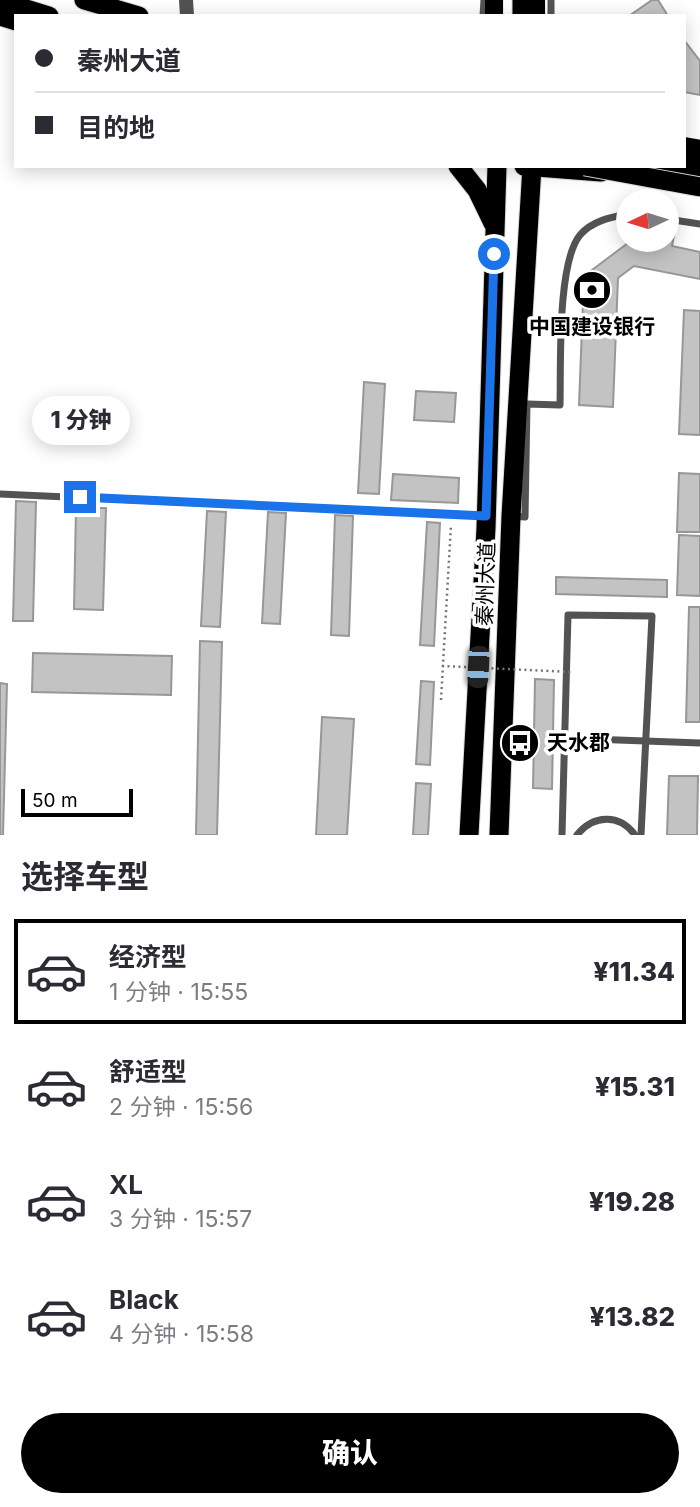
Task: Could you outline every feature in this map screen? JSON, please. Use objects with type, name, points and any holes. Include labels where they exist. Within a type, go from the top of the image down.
[{"type":"highway","points":[[84,0],[132,14]]},
{"type":"highway","points":[[0,1],[42,14]]},
{"type":"highway","points":[[460,168],[477,190],[495,228]]},
{"type":"highway","name":"秦州大道","points":[[469,835],[486,516],[497,168]]},
{"type":"highway","name":"秦州大道","points":[[499,835],[511,516],[529,168]]},
{"type":"highway","points":[[548,168],[700,176]]},
{"type":"highway","points":[[596,168],[700,187]]},
{"type":"highway","points":[[623,168],[654,179]]},
{"type":"lane","points":[[511,516],[525,517],[527,404],[559,405],[568,256],[581,234],[604,218],[616,216]]},
{"type":"lane","points":[[679,221],[700,224]]},
{"type":"lane","points":[[0,494],[486,516]]},
{"type":"lane","points":[[562,835],[568,615],[652,616],[641,835]]},
{"type":"lane","points":[[563,738],[700,743]]},
{"type":"lane","points":[[577,835],[589,823],[607,818],[623,823],[635,835]]},
{"type":"path","points":[[441,700],[452,514]]},
{"type":"path","points":[[442,666],[570,672]]},
{"type":"building","points":[[652,0],[658,0],[667,14],[632,14]]},
{"type":"building","points":[[686,43],[700,61],[700,95],[686,92]]},
{"type":"building","points":[[679,248],[700,252],[700,279],[634,266],[618,278],[613,407],[579,405],[584,276],[616,252],[679,252]]},
{"type":"building","points":[[684,310],[700,311],[700,435],[679,434]]},
{"type":"building","points":[[364,382],[385,384],[379,494],[358,493]]},
{"type":"building","points":[[416,391],[456,393],[454,422],[414,420]]},
{"type":"building","points":[[679,473],[700,474],[700,532],[677,532]]},
{"type":"building","points":[[393,474],[459,478],[458,503],[391,500]]},
{"type":"building","points":[[16,501],[36,502],[33,621],[13,621]]},
{"type":"building","points":[[76,508],[106,508],[103,610],[74,609]]},
{"type":"building","points":[[207,511],[226,512],[220,627],[201,626]]},
{"type":"building","points":[[268,512],[286,513],[280,624],[262,623]]},
{"type":"building","points":[[335,515],[353,516],[349,636],[331,635]]},
{"type":"building","points":[[427,522],[440,523],[434,646],[420,645]]},
{"type":"building","points":[[679,535],[700,536],[700,596],[677,595]]},
{"type":"building","points":[[556,577],[667,580],[667,597],[556,594]]},
{"type":"building","points":[[689,607],[700,607],[700,722],[686,722]]},
{"type":"building","points":[[200,641],[222,642],[217,835],[196,835]]},
{"type":"building","points":[[33,653],[172,656],[171,695],[32,692]]},
{"type":"building","points":[[535,679],[554,680],[552,789],[533,788]]},
{"type":"building","points":[[421,681],[434,682],[430,765],[416,764]]},
{"type":"building","points":[[0,683],[7,684],[3,835],[0,835]]},
{"type":"building","points":[[322,717],[354,719],[347,835],[316,835]]},
{"type":"building","points":[[669,776],[698,776],[697,835],[667,835]]},
{"type":"building","points":[[416,783],[431,784],[428,835],[413,835]]},
{"type":"place","name":"中国建设银行","points":[[592,290]]},
{"type":"place","name":"天水郡","points":[[520,743]]},
{"type":"route","points":[[80,497],[486,516],[494,254]]}]
